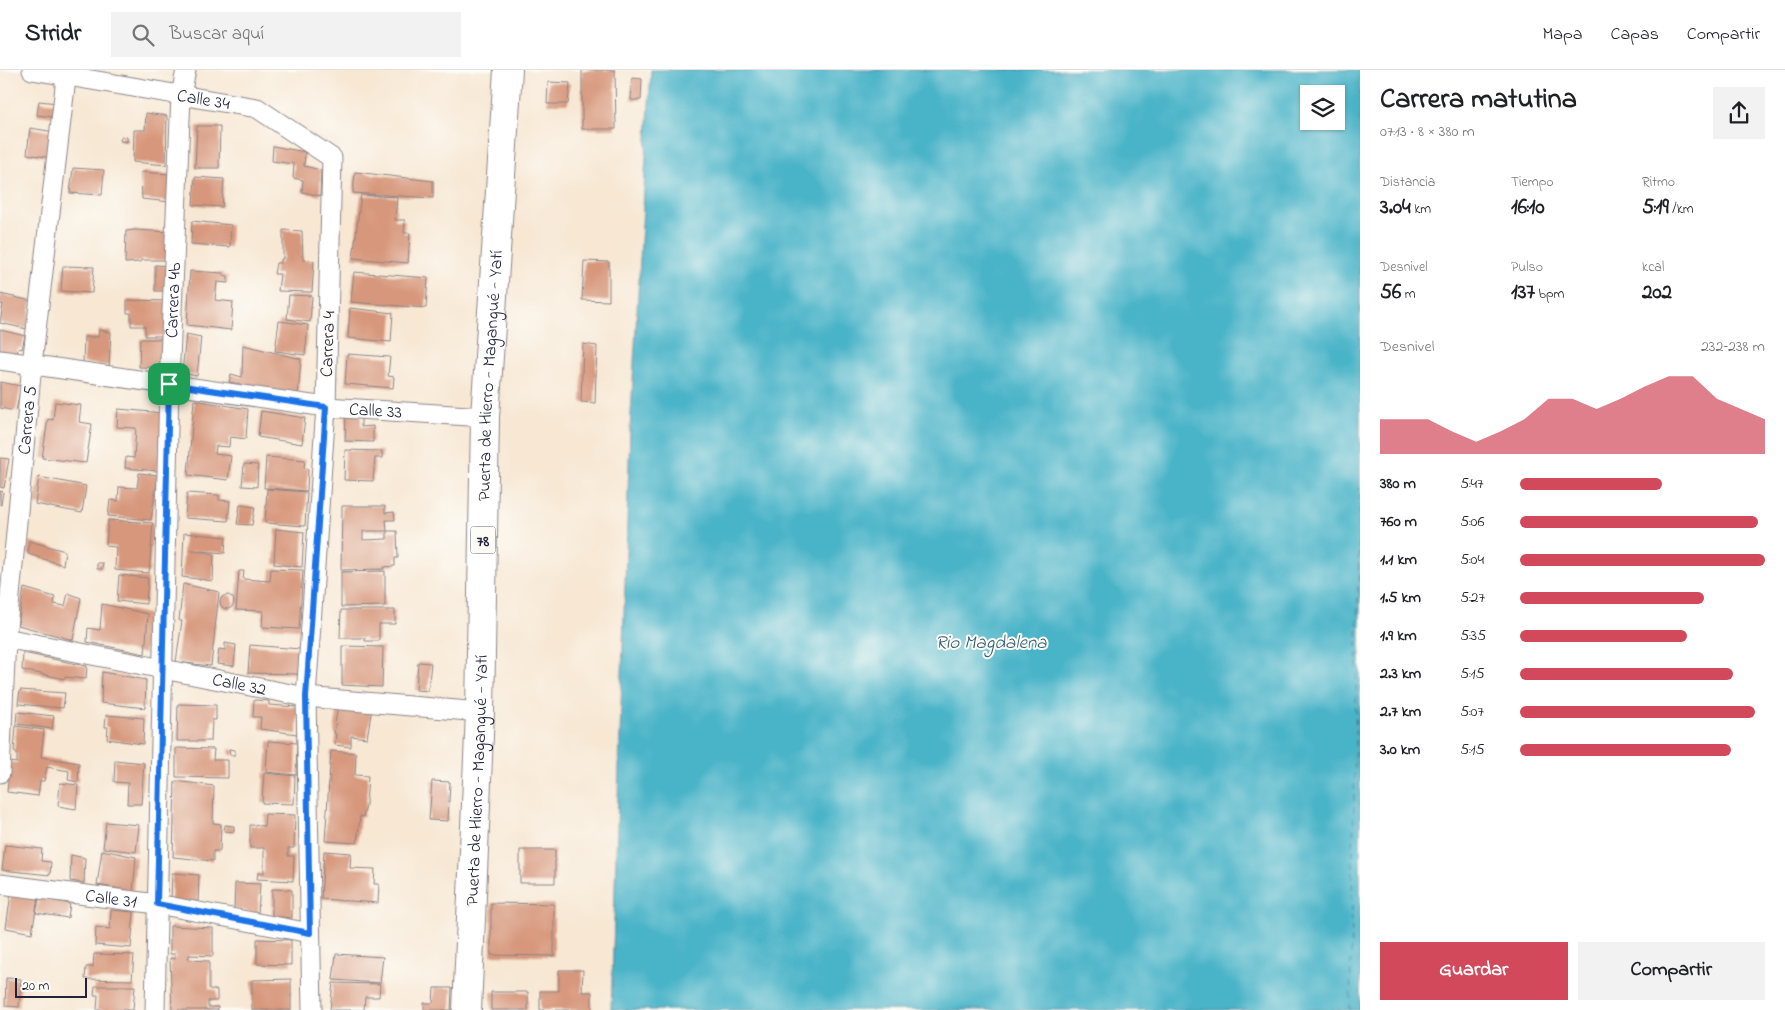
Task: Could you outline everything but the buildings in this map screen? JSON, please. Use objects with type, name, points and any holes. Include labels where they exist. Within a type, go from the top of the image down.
[{"type":"highway","name":"Puerta de Hierro - Magangué - Yatí","points":[[467,1010],[480,712],[485,417],[508,70]]},
{"type":"street","name":"Calle 34","points":[[32,70],[67,73],[257,108],[332,158]]},
{"type":"street","name":"Carrera 4b","points":[[155,1010],[169,384],[181,95],[186,70]]},
{"type":"street","name":"Carrera 5","points":[[0,773],[3,638],[32,364],[67,73]]},
{"type":"street","name":"Carrera 4","points":[[312,1010],[306,697],[326,407],[332,158]]},
{"type":"street","name":"Calle 33","points":[[0,360],[326,407],[485,417]]},
{"type":"street","name":"Calle 32","points":[[3,638],[306,697],[480,712]]},
{"type":"street","name":"Calle 31","points":[[0,884],[157,904],[310,933]]},
{"type":"water","name":"Rio Magdalena","points":[[651,70],[1360,70],[1360,1010],[611,1010],[630,431]]},
{"type":"ferry route","points":[[1350,1010],[1360,488]]},
{"type":"route","points":[[169,384],[326,407],[306,697],[310,933],[157,904],[169,384]]}]
